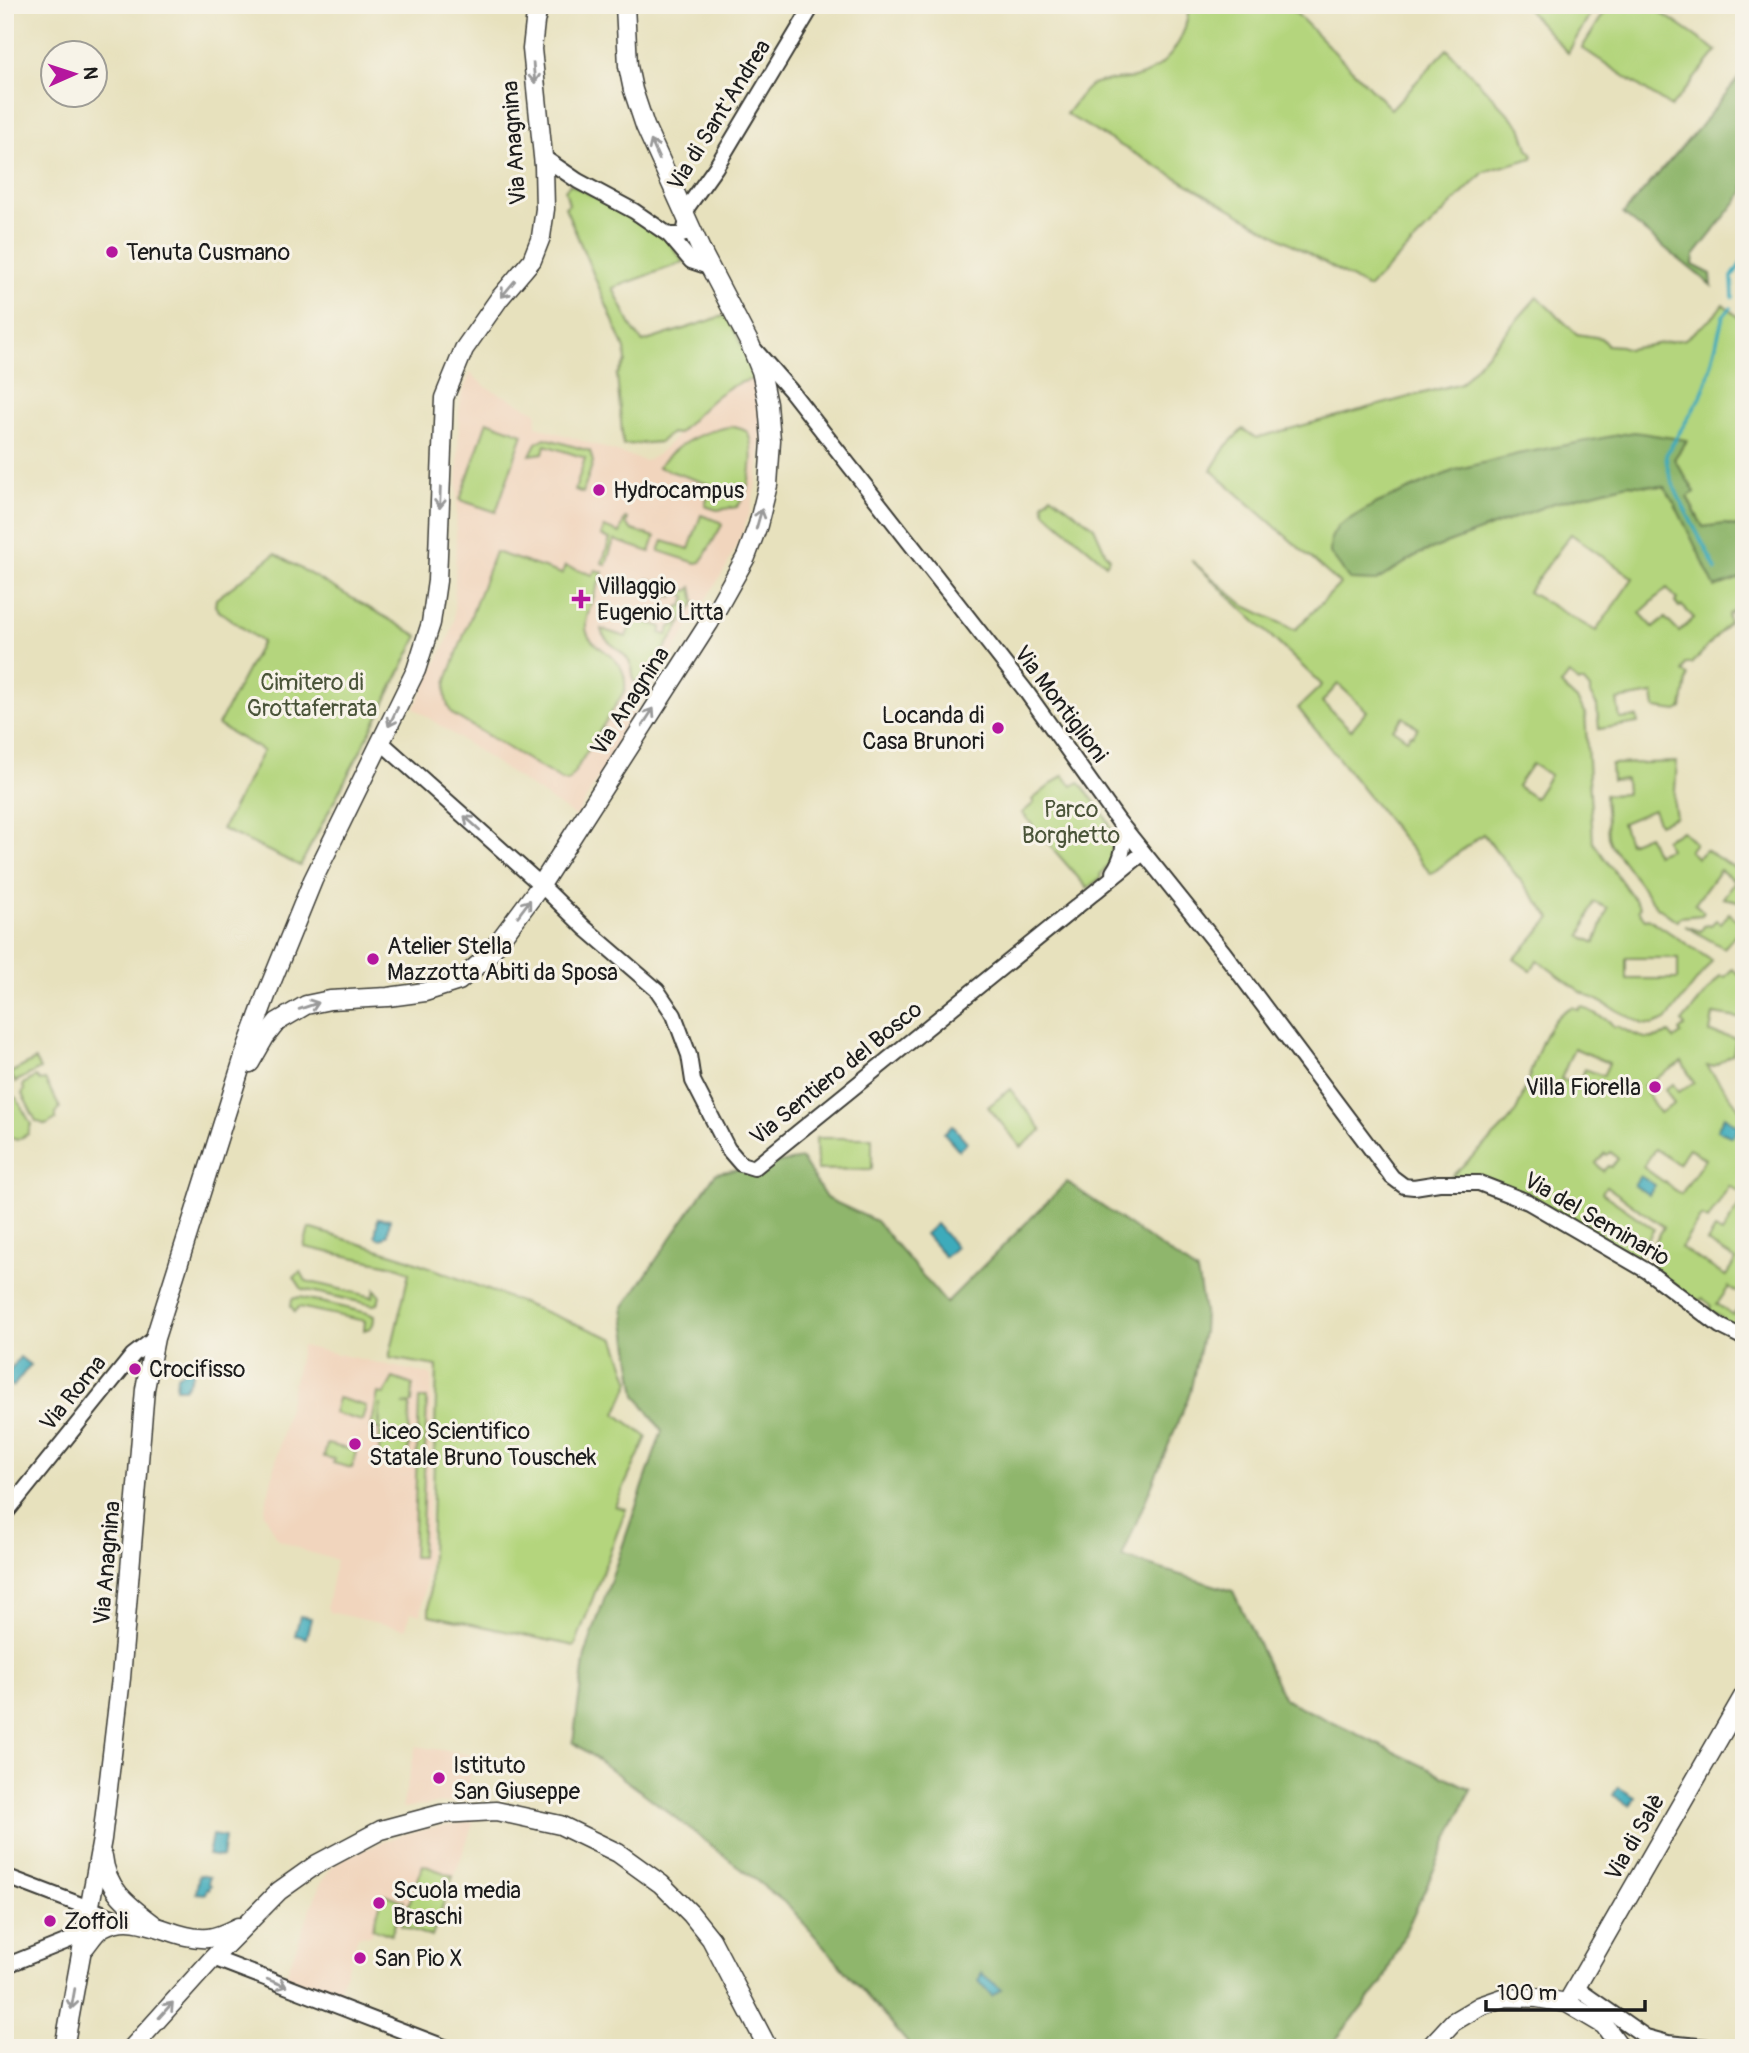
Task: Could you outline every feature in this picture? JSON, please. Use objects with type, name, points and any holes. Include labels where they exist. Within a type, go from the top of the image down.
[{"type":"main road","name":"Via Anagnina","points":[[234,1090],[265,1037],[277,1022],[306,1005],[425,992],[459,981],[488,957],[541,885],[709,623],[746,557],[758,525],[768,485],[771,441],[768,404],[761,371],[652,144],[633,90],[626,49],[625,5]]},
{"type":"main road","name":"Via Anagnina","points":[[64,2048],[102,1839],[121,1678],[145,1389],[155,1338],[267,993],[313,880],[416,670],[431,623],[437,581],[444,398],[464,349],[499,299],[532,260],[541,237],[545,201],[533,58],[534,8]]},
{"type":"main road","points":[[267,993],[268,1013],[277,1022]]},
{"type":"main road","name":"Via di Salè","points":[[1571,1996],[1744,1695]]},
{"type":"main road","points":[[132,2048],[213,1958],[279,1891],[317,1864],[380,1830],[441,1814],[496,1811],[560,1825],[618,1853],[661,1884],[711,1939],[768,2048]]},
{"type":"main road","points":[[102,1839],[103,1861],[109,1880],[122,1900],[153,1925]]},
{"type":"main road","points":[[84,1942],[101,1928],[123,1921],[153,1925],[189,1937],[207,1938],[224,1934],[248,1922]]},
{"type":"main road","points":[[189,1937],[199,1948],[202,1959],[200,1973]]},
{"type":"main road","points":[[1426,2048],[1428,2038],[1446,2018],[1477,1997],[1499,1989],[1533,1987],[1571,1996],[1592,2012],[1621,2048]]},
{"type":"street","name":"Via di Sant'Andrea","points":[[669,235],[682,235],[686,226],[684,212],[716,167],[813,5]]},
{"type":"street","points":[[543,157],[669,235],[691,261],[706,260]]},
{"type":"street","name":"Via Montiglioni","points":[[750,344],[791,391],[1025,690],[1119,822],[1220,948],[1376,1158],[1392,1177],[1404,1186],[1414,1187]]},
{"type":"street","points":[[768,404],[777,389],[782,387],[791,391]]},
{"type":"street","name":"Via Sentiero del Bosco","points":[[381,742],[657,990],[674,1015],[689,1055],[693,1081],[728,1149],[741,1164],[754,1168],[1143,853]]},
{"type":"street","name":"Via Sentiero del Bosco","points":[[1103,884],[1120,862],[1125,839],[1119,822]]},
{"type":"street","name":"Via del Seminario","points":[[1414,1187],[1438,1183],[1479,1182],[1528,1202],[1644,1270],[1720,1326],[1744,1338]]},
{"type":"street","name":"Via Roma","points":[[5,1514],[133,1356],[155,1338]]},
{"type":"street","points":[[5,1876],[123,1921]]},
{"type":"street","points":[[5,1966],[84,1942]]},
{"type":"street","points":[[213,1958],[447,2048]]},
{"type":"street","points":[[1571,1996],[1646,2038],[1719,2048]]},
{"type":"shaded area","name":"Villaggio Eugenio Litta","points":[[470,373],[486,387],[537,412],[536,426],[645,461],[657,455],[724,389],[746,379],[758,379],[762,408],[759,465],[751,509],[743,531],[727,566],[637,709],[576,817],[414,708],[451,633],[454,620],[459,412],[461,396]]},
{"type":"shaded area","name":"Liceo Scientifico Statale Bruno Touschek","points":[[302,1346],[432,1375],[428,1566],[421,1615],[410,1612],[406,1629],[329,1612],[327,1606],[336,1560],[278,1539],[264,1513]]},
{"type":"shaded area","name":"Istituto San Giuseppe","points":[[416,1746],[472,1755],[467,1800],[402,1808]]},
{"type":"shaded area","name":"Scuola media Braschi","points":[[474,1821],[433,1937],[396,1924],[391,1935],[373,1929],[370,1935],[358,1936],[337,1997],[285,1977],[321,1882],[334,1865],[397,1836]]},
{"type":"green space","points":[[1189,5],[1288,5],[1391,109],[1447,49],[1521,127],[1532,158],[1484,172],[1368,288],[1066,114],[1091,85],[1146,74],[1166,60],[1180,40]]},
{"type":"green space","points":[[1523,5],[1595,5],[1568,53]]},
{"type":"green space","points":[[1609,5],[1650,5],[1717,51],[1671,107],[1582,48]]},
{"type":"green space","points":[[1744,71],[1744,192],[1694,256],[1693,265],[1711,274],[1712,286],[1623,214],[1697,130]]},
{"type":"green space","points":[[570,184],[621,210],[667,240],[684,262],[613,288],[632,328],[643,342],[727,315],[758,379],[745,381],[723,391],[678,434],[671,433],[660,442],[623,445],[617,375],[626,362],[625,349],[565,207],[569,204],[565,190]]},
{"type":"green space","points":[[1537,297],[1577,334],[1601,338],[1607,345],[1628,349],[1685,339],[1712,318],[1723,304],[1744,322],[1744,528],[1725,524],[1703,527],[1687,496],[1695,492],[1674,459],[1687,441],[1518,454],[1376,581],[1419,554],[1554,503],[1628,484],[1664,487],[1715,586],[1744,577],[1744,609],[1738,612],[1733,610],[1728,615],[1729,622],[1692,664],[1686,664],[1683,671],[1688,676],[1682,708],[1677,711],[1655,708],[1653,694],[1617,700],[1620,719],[1637,717],[1638,723],[1599,729],[1597,706],[1584,682],[1579,682],[1569,674],[1561,685],[1585,712],[1593,842],[1640,907],[1638,910],[1645,919],[1648,918],[1712,961],[1666,1020],[1653,1025],[1643,1024],[1581,992],[1537,960],[1531,971],[1514,959],[1551,918],[1483,834],[1431,874],[1298,708],[1322,685],[1191,560],[1245,606],[1295,630],[1340,584],[1211,470],[1226,446],[1243,429],[1256,438],[1461,383]],"holes":[[[1571,534],[1633,578],[1596,631],[1528,592]],[[1667,588],[1677,599],[1675,602],[1679,607],[1682,606],[1694,618],[1679,632],[1665,618],[1654,628],[1640,613]],[[1338,684],[1367,711],[1351,730],[1322,702]],[[1403,717],[1418,728],[1407,739],[1393,729]],[[1532,764],[1550,775],[1535,798],[1517,786]],[[1594,902],[1608,908],[1595,943],[1581,936]],[[1626,958],[1678,958],[1678,979],[1626,979]]]},
{"type":"green space","points":[[487,421],[523,434],[496,512],[460,500]]},
{"type":"green space","points":[[735,426],[748,432],[751,450],[749,481],[737,507],[717,510],[705,506],[711,485],[658,467],[673,451],[692,439]]},
{"type":"green space","points":[[1634,432],[1687,440],[1674,459],[1695,492],[1687,497],[1703,527],[1725,524],[1744,528],[1744,577],[1715,587],[1664,487],[1628,484],[1554,503],[1419,554],[1376,581],[1350,580],[1330,553],[1331,538],[1338,526],[1375,504],[1455,470],[1518,454]]},
{"type":"green space","points":[[545,438],[590,451],[593,462],[583,493],[575,490],[585,458],[545,445],[543,453],[530,455],[536,443]]},
{"type":"green space","points":[[1051,495],[1094,527],[1110,558],[1106,564],[1045,512],[1043,503]]},
{"type":"green space","points":[[701,515],[722,525],[701,562],[696,563],[659,551],[663,541],[689,549]]},
{"type":"green space","points":[[625,518],[628,519],[626,524],[632,530],[655,537],[650,552],[614,540],[606,565],[602,563],[610,539],[601,536],[604,527],[620,533]]},
{"type":"green space","points":[[495,552],[562,574],[565,566],[593,575],[595,570],[603,572],[588,612],[587,633],[620,666],[625,690],[569,781],[563,781],[452,714],[448,705],[445,693],[447,680]]},
{"type":"green space","name":"Cimitero di Grottaferrata","points":[[275,554],[418,636],[300,866],[222,829],[263,751],[218,725],[262,642],[219,611],[215,606],[216,599]]},
{"type":"green space","points":[[648,579],[688,591],[692,587],[695,602],[659,658],[637,683],[633,680],[625,655],[608,641],[601,629],[626,637],[633,618],[662,627],[660,633],[667,635],[670,627],[679,623],[681,617],[677,611],[679,606],[683,606],[686,596],[675,592],[673,597],[667,595],[666,599],[644,592]]},
{"type":"green space","points":[[1677,762],[1674,805],[1676,817],[1659,824],[1653,810],[1622,823],[1629,843],[1648,835],[1656,854],[1669,849],[1665,839],[1682,831],[1695,843],[1689,851],[1697,858],[1705,850],[1744,873],[1744,900],[1742,902],[1723,898],[1735,881],[1720,870],[1695,904],[1704,912],[1702,915],[1680,917],[1677,921],[1656,906],[1611,845],[1605,795],[1626,794],[1625,779],[1612,780],[1611,764]]},
{"type":"green space","name":"Parco Borghetto","points":[[1063,775],[1072,786],[1079,782],[1104,815],[1114,838],[1114,850],[1100,875],[1101,878],[1087,888],[1022,813],[1034,803],[1032,800]]},
{"type":"green space","points":[[1744,911],[1744,925],[1724,948],[1685,926],[1701,931],[1704,926],[1711,925],[1716,920],[1721,923],[1729,913],[1737,920]]},
{"type":"green space","points":[[1732,969],[1744,978],[1744,1019],[1713,1014],[1710,1033],[1736,1038],[1733,1054],[1714,1066],[1707,1066],[1739,1108],[1744,1122],[1744,1194],[1729,1186],[1708,1220],[1701,1216],[1681,1248],[1726,1276],[1736,1260],[1707,1242],[1715,1229],[1722,1233],[1744,1198],[1744,1297],[1729,1287],[1717,1304],[1733,1315],[1744,1299],[1744,1308],[1732,1326],[1710,1310],[1711,1305],[1703,1299],[1697,1301],[1651,1267],[1655,1260],[1647,1255],[1664,1227],[1606,1186],[1602,1193],[1654,1229],[1637,1257],[1545,1206],[1451,1177],[1516,1111],[1537,1053],[1551,1024],[1561,1014],[1572,1007],[1579,1010],[1583,1007],[1609,1021],[1614,1027],[1637,1036],[1655,1038],[1669,1033],[1674,1039],[1681,1034],[1679,1031],[1685,1026],[1682,1022],[1720,976],[1725,977]],"holes":[[[1574,1048],[1609,1063],[1603,1076],[1585,1069],[1578,1086],[1561,1079]],[[1682,1062],[1694,1083],[1678,1092],[1673,1084],[1665,1089],[1674,1104],[1659,1113],[1643,1086]],[[1689,1148],[1705,1159],[1681,1194],[1643,1167],[1655,1149],[1678,1164]],[[1611,1152],[1618,1159],[1603,1171],[1596,1163],[1605,1153],[1607,1155]]]},
{"type":"green space","points":[[35,1060],[40,1069],[15,1082],[10,1073]]},
{"type":"green space","points":[[36,1077],[40,1081],[45,1080],[60,1108],[56,1119],[46,1125],[36,1121],[22,1094],[23,1084]]},
{"type":"green space","points":[[1010,1089],[1042,1130],[1021,1147],[988,1107]]},
{"type":"green space","points":[[7,1092],[16,1097],[31,1124],[28,1134],[17,1140],[5,1136]]},
{"type":"green space","points":[[816,1138],[872,1138],[872,1169],[817,1170]]},
{"type":"green space","points":[[802,1159],[826,1198],[876,1221],[946,1303],[1067,1182],[1197,1272],[1204,1311],[1203,1332],[1190,1393],[1122,1557],[1233,1591],[1284,1699],[1471,1789],[1382,1983],[1329,2048],[912,2048],[789,1906],[573,1742],[585,1655],[662,1431],[636,1395],[623,1308],[716,1173]]},
{"type":"green space","points":[[309,1228],[403,1257],[615,1339],[630,1382],[616,1414],[647,1437],[615,1506],[626,1509],[575,1646],[429,1615],[437,1366],[389,1358],[409,1273],[399,1267],[304,1247]]},
{"type":"green space","points":[[301,1272],[306,1281],[373,1297],[375,1289],[380,1296],[378,1304],[302,1289],[294,1277]]},
{"type":"green space","points":[[300,1297],[367,1313],[374,1316],[373,1323],[364,1330],[365,1321],[299,1307],[295,1312],[291,1306],[292,1299]]},
{"type":"green space","points":[[393,1378],[413,1385],[412,1403],[403,1404],[410,1405],[408,1458],[379,1457],[380,1404],[379,1429],[371,1428],[378,1393],[384,1394]]},
{"type":"green space","points":[[338,1398],[366,1406],[362,1421],[334,1413]]},
{"type":"green space","points":[[419,1399],[427,1399],[421,1557],[413,1557]]},
{"type":"green space","points":[[327,1444],[356,1451],[352,1468],[333,1463],[334,1459],[324,1457]]},
{"type":"green space","points":[[423,1865],[453,1876],[432,1937],[401,1926]]},
{"type":"green space","points":[[384,1894],[404,1901],[391,1935],[372,1928]]},
{"type":"water","points":[[1724,1116],[1739,1127],[1732,1137],[1717,1130]]},
{"type":"water","points":[[952,1125],[967,1142],[959,1150],[944,1133]]},
{"type":"water","points":[[1640,1176],[1655,1185],[1649,1195],[1634,1185]]},
{"type":"water","points":[[378,1218],[390,1219],[388,1234],[378,1239],[375,1236]]},
{"type":"water","points":[[936,1224],[956,1247],[945,1257],[925,1234]]},
{"type":"water","points":[[20,1357],[30,1365],[13,1387],[5,1381],[5,1376]]},
{"type":"water","points":[[188,1367],[193,1369],[189,1382],[185,1388],[176,1388],[177,1376]]},
{"type":"water","points":[[300,1616],[311,1618],[306,1638],[295,1635]]},
{"type":"water","points":[[1618,1787],[1635,1797],[1630,1806],[1613,1795]]},
{"type":"water","points":[[212,1835],[225,1837],[222,1857],[208,1855]]},
{"type":"water","points":[[199,1875],[210,1877],[208,1883],[211,1885],[205,1894],[196,1893]]},
{"type":"water","points":[[981,1973],[1001,1989],[992,1996],[979,1981]]},
{"type":"waterway","points":[[1733,297],[1732,277],[1744,259]]},
{"type":"waterway","points":[[1716,570],[1672,482],[1666,455],[1700,398],[1707,381],[1723,316],[1731,308]]},
{"type":"place","name":"Tenuta Cusmano","points":[[112,252]]},
{"type":"place","name":"Hydrocampus","points":[[599,490]]},
{"type":"place","name":"Villaggio Eugenio Litta","points":[[581,599]]},
{"type":"place","name":"Locanda di Casa Brunori","points":[[998,728]]},
{"type":"place","name":"Atelier Stella Mazzotta Abiti da Sposa","points":[[373,959]]},
{"type":"place","name":"Villa Fiorella","points":[[1655,1087]]},
{"type":"place","name":"Crocifisso","points":[[135,1369]]},
{"type":"place","name":"Liceo Scientifico Statale Bruno Touschek","points":[[355,1444]]},
{"type":"place","name":"Istituto San Giuseppe","points":[[439,1778]]},
{"type":"place","name":"Scuola media Braschi","points":[[379,1903]]},
{"type":"place","name":"Zoffoli","points":[[50,1921]]},
{"type":"place","name":"San Pio X","points":[[360,1958]]}]
